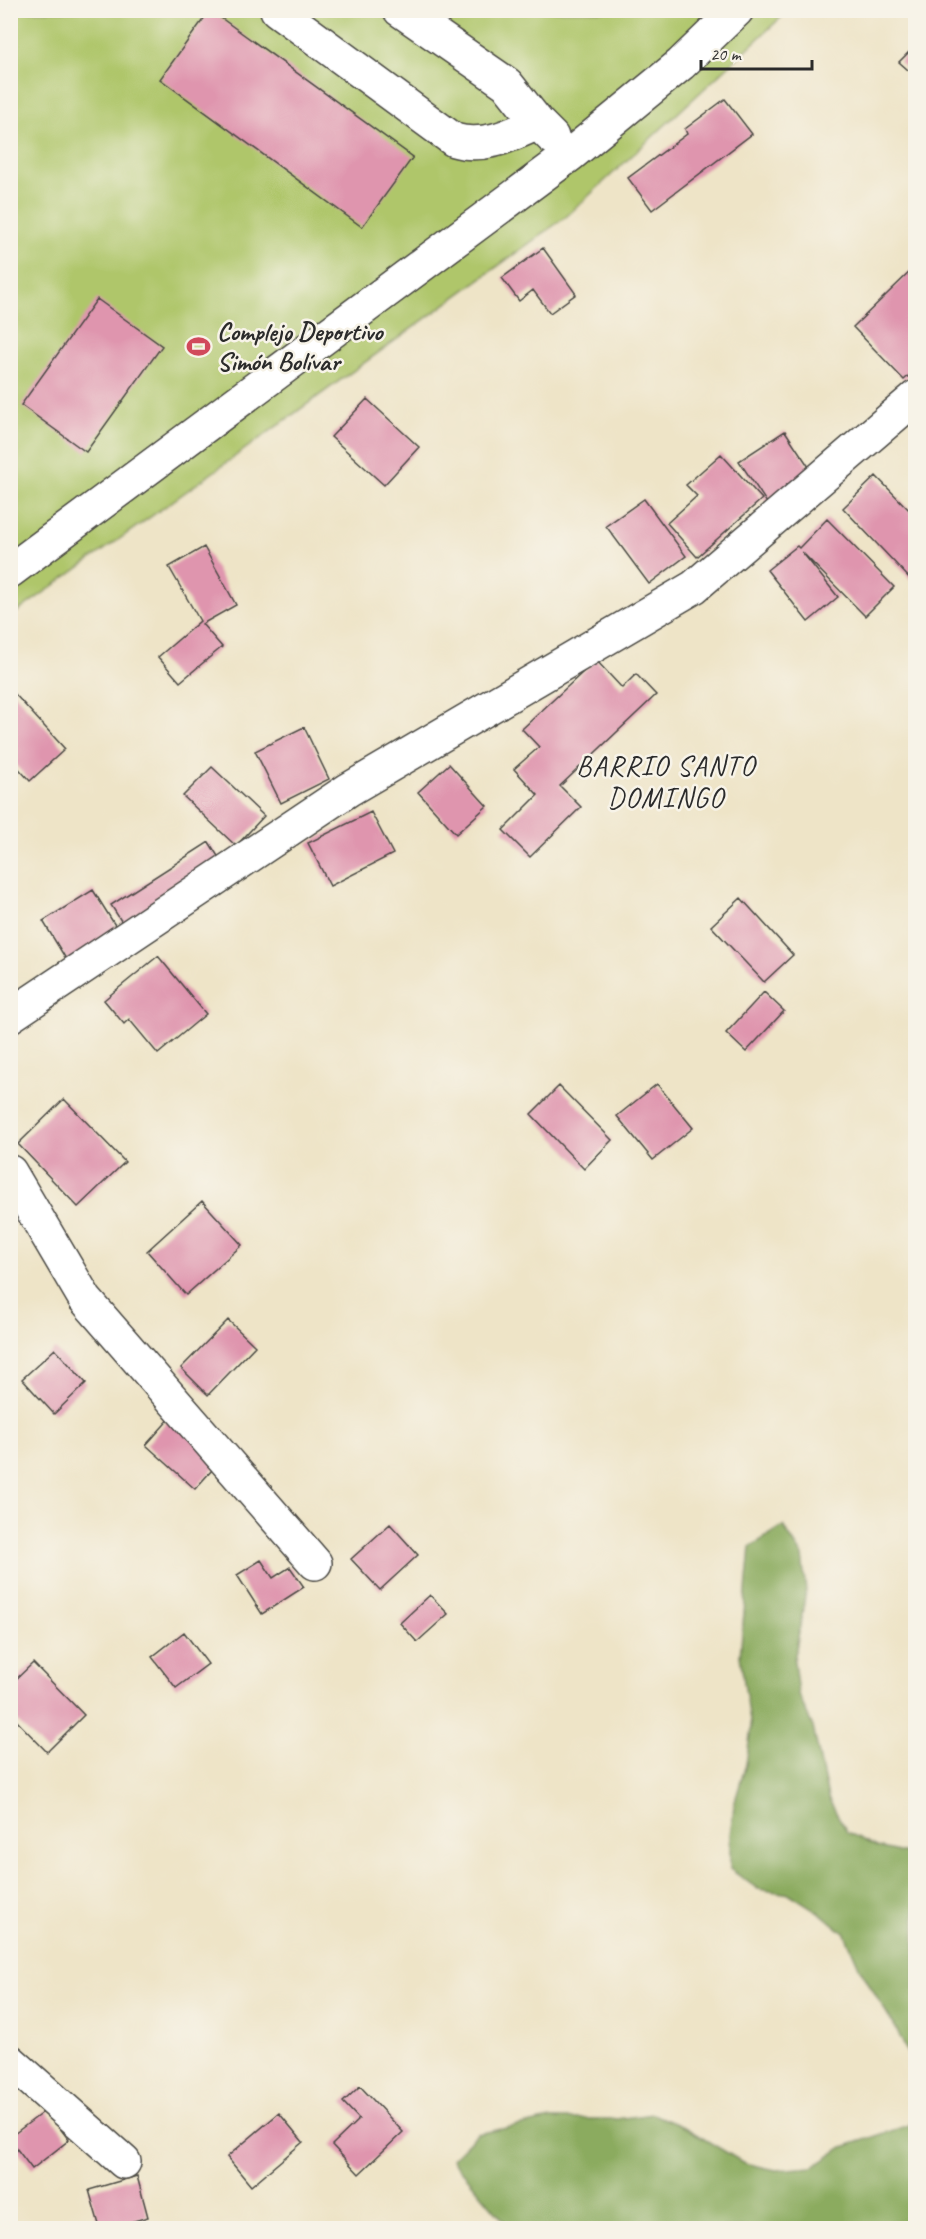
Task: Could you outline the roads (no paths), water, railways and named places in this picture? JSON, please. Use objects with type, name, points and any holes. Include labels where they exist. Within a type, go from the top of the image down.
[{"type":"street","points":[[277,10],[454,140],[465,143],[502,138],[538,123]]},
{"type":"street","points":[[400,10],[507,84],[538,123],[570,155]]},
{"type":"street","points":[[10,571],[570,155],[681,64],[737,10]]},
{"type":"street","points":[[10,1016],[348,790],[694,587],[915,397]]},
{"type":"street","points":[[10,1172],[84,1299],[315,1563]]},
{"type":"street","points":[[10,2061],[124,2162]]},
{"type":"place","name":"Complejo Deportivo Simón Bolívar","points":[[199,346]]},
{"type":"district","name":"BARRIO SANTO DOMINGO","points":[[666,781]]}]
